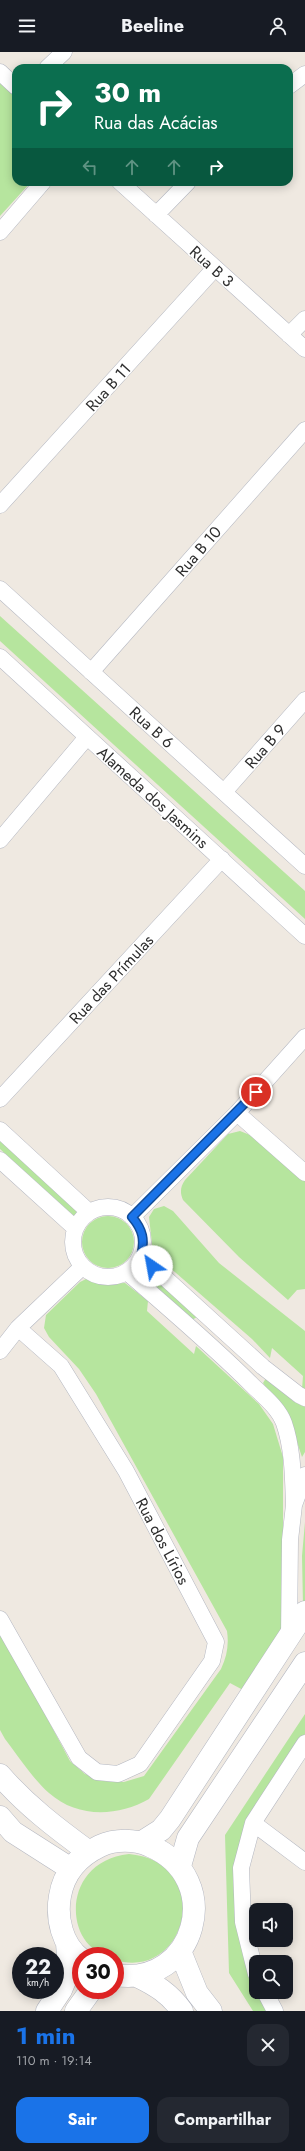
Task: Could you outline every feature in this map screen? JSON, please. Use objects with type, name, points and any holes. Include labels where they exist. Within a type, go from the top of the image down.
[{"type":"street","points":[[51,64],[64,52]]},
{"type":"street","points":[[0,72],[12,83]]},
{"type":"street","points":[[293,83],[305,74]]},
{"type":"street","points":[[0,232],[40,186]]},
{"type":"street","name":"Rua B 3","points":[[124,186],[305,349]]},
{"type":"street","points":[[156,215],[184,186]]},
{"type":"street","name":"Rua B 11","points":[[0,505],[215,268]]},
{"type":"street","points":[[289,335],[305,319]]},
{"type":"street","name":"Rua B 10","points":[[92,672],[305,430]]},
{"type":"street","name":"Rua B 6","points":[[0,589],[305,866]]},
{"type":"street","name":"Alameda dos Jasmins","points":[[0,657],[305,936]]},
{"type":"street","name":"Rua B 9","points":[[224,792],[305,700]]},
{"type":"street","points":[[0,840],[87,738]]},
{"type":"street","name":"Rua das Prímulas","points":[[0,1099],[222,859]]},
{"type":"street","points":[[132,1217],[237,1113],[305,1037]]},
{"type":"street","points":[[237,1113],[305,1173]]},
{"type":"street","points":[[0,1130],[89,1212]]},
{"type":"street","points":[[0,1160],[75,1228]]},
{"type":"street","points":[[112,1207],[123,1210],[132,1217],[139,1225],[143,1235],[141,1256],[135,1265],[127,1272],[116,1277],[104,1278],[92,1274],[82,1267],[76,1258],[73,1249],[75,1228],[81,1219],[89,1212],[100,1208],[112,1207]]},
{"type":"street","points":[[141,1256],[263,1367],[305,1398]]},
{"type":"street","points":[[0,1350],[18,1328],[82,1267]]},
{"type":"street","points":[[127,1272],[231,1363],[276,1409],[284,1422],[293,1473],[294,1505],[290,1540],[289,1637]]},
{"type":"street","points":[[192,1330],[206,1315]]},
{"type":"street","name":"Rua dos Lírios","points":[[0,1619],[79,1758],[97,1772],[118,1774],[140,1764],[212,1661],[216,1642],[126,1471],[61,1366],[18,1328]]},
{"type":"street","points":[[249,1382],[263,1367]]},
{"type":"street","points":[[294,1505],[305,1476]]},
{"type":"street","points":[[142,1842],[161,1830],[170,1819],[305,1612]]},
{"type":"street","points":[[180,1866],[188,1838],[305,1663]]},
{"type":"street","points":[[251,1955],[243,1922],[241,1868],[253,1823],[305,1744]]},
{"type":"street","points":[[0,1775],[45,1820],[89,1852]]},
{"type":"street","points":[[0,1817],[13,1832],[71,1869]]},
{"type":"street","points":[[253,1823],[305,1862]]},
{"type":"street","points":[[47,2011],[61,1990],[69,1971],[67,1943],[60,1925],[58,1906],[62,1886],[71,1869],[89,1852],[112,1843],[124,1841],[142,1842],[163,1851],[180,1866],[190,1884],[195,1903],[193,1923],[186,1942],[174,1958],[157,1970],[137,1976],[124,1976]]},
{"type":"street","points":[[67,1943],[72,1949]]},
{"type":"street","points":[[180,1951],[197,1993],[210,2011]]},
{"type":"street","points":[[137,1976],[154,1984],[167,1993],[182,2011]]},
{"type":"street","points":[[76,2011],[85,1999]]},
{"type":"street","points":[[269,1999],[275,2011]]},
{"type":"green space","points":[[0,81],[12,92],[12,186],[27,186],[0,216]]},
{"type":"green space","points":[[0,616],[305,891],[305,919],[0,641]]},
{"type":"green space","points":[[240,1131],[255,1137],[305,1181],[305,1289],[297,1290],[288,1300],[239,1257],[183,1200],[182,1197],[181,1188],[185,1180],[228,1134]]},
{"type":"green space","points":[[0,1135],[80,1213],[74,1216],[0,1149]]},
{"type":"green space","points":[[164,1206],[173,1211],[219,1263],[305,1331],[305,1391],[302,1389],[303,1376],[272,1348],[270,1358],[252,1339],[153,1253],[149,1217],[154,1209]]},
{"type":"green space","points":[[108,1216],[118,1218],[126,1224],[132,1232],[134,1242],[132,1252],[126,1260],[118,1266],[108,1268],[98,1266],[90,1260],[84,1252],[82,1242],[84,1232],[90,1224],[98,1218]]},
{"type":"green space","points":[[142,1267],[197,1317],[192,1320],[139,1273]]},
{"type":"green space","points":[[86,1279],[105,1284],[125,1283],[148,1301],[147,1311],[194,1354],[196,1346],[259,1404],[273,1424],[283,1457],[283,1621],[280,1632],[243,1690],[230,1683],[149,1799],[137,1805],[111,1812],[85,1811],[60,1801],[37,1781],[5,1739],[0,1730],[0,1630],[70,1761],[85,1774],[103,1781],[124,1782],[144,1776],[221,1669],[225,1660],[228,1641],[227,1631],[96,1394],[79,1369],[49,1337],[44,1328],[46,1315],[80,1282]]},
{"type":"green space","points":[[266,1378],[270,1379],[293,1401],[305,1407],[305,1452],[302,1457],[290,1421],[263,1383]]},
{"type":"green space","points":[[305,1522],[305,1602],[303,1605],[302,1556]]},
{"type":"green space","points":[[305,1714],[305,1734],[257,1806],[239,1922],[247,1971],[249,1975],[249,1999],[263,1999],[269,2011],[253,2011],[229,1973],[225,1835]]},
{"type":"green space","points":[[129,1854],[156,1862],[174,1877],[182,1897],[182,1918],[174,1938],[160,1954],[140,1962],[124,1961],[124,1947],[93,1947],[86,1941],[78,1926],[76,1908],[79,1890],[89,1873],[105,1861]]},
{"type":"route","points":[[152,1266],[141,1256],[143,1235],[139,1225],[132,1217],[237,1113],[256,1092]]}]
